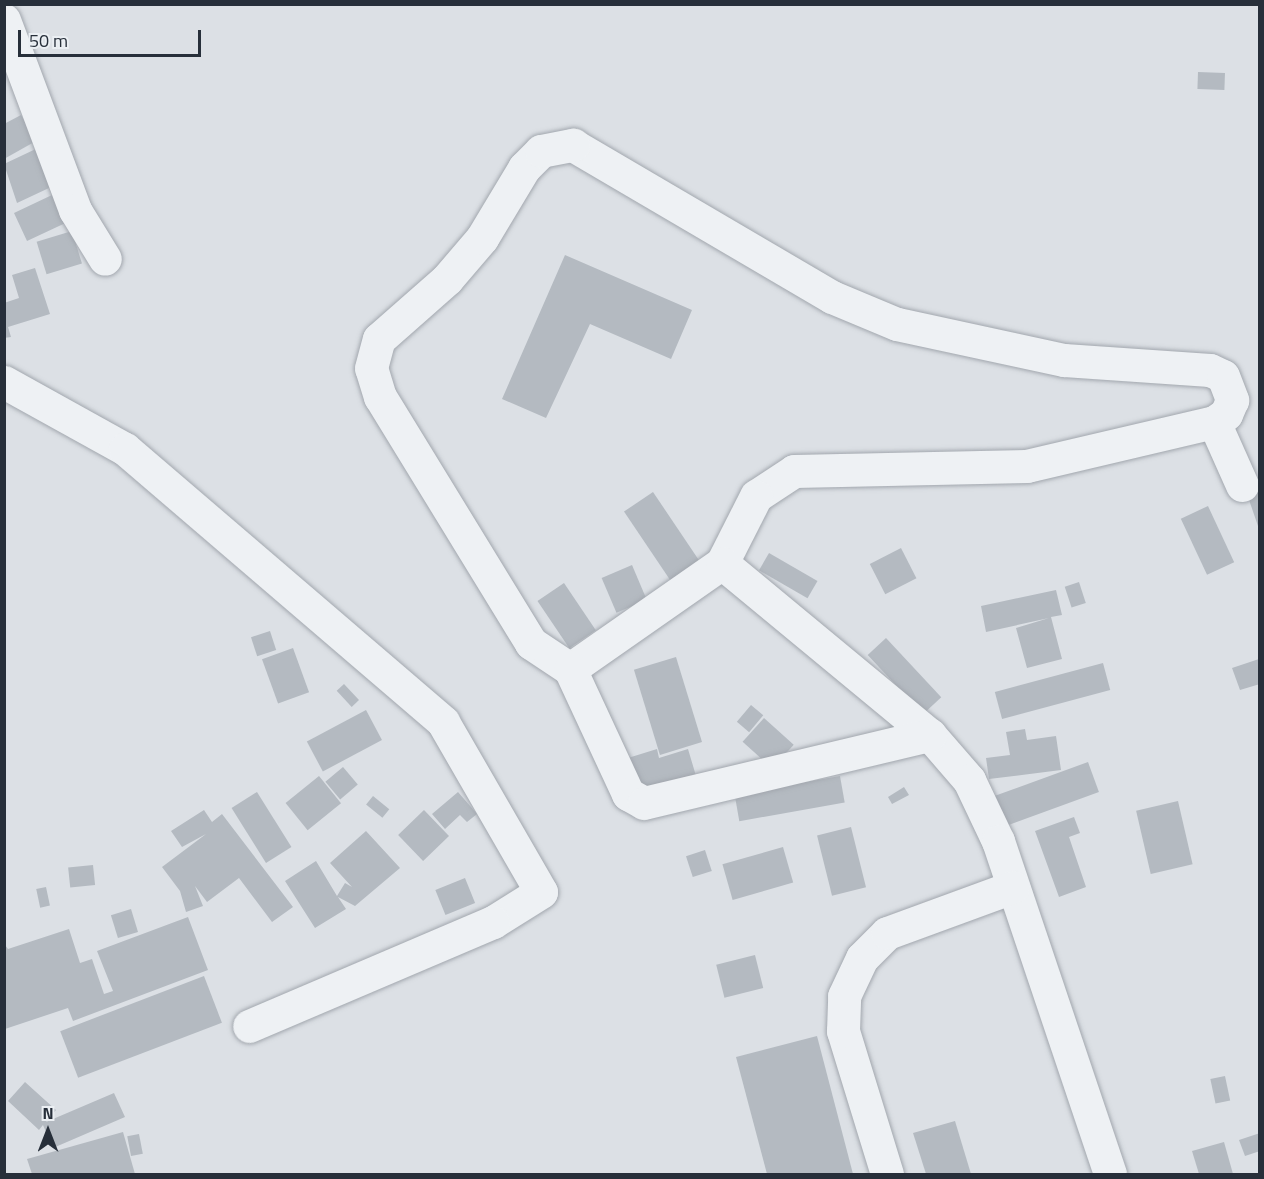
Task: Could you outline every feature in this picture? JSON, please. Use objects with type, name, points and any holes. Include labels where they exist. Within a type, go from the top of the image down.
[{"type":"street","points":[[4,20],[75,210],[105,259]]},
{"type":"street","points":[[570,669],[722,563],[756,496],[794,471],[1027,466],[1214,422],[1232,400],[1222,376],[1210,370],[1064,360],[897,324],[832,297],[573,145],[541,151],[524,168],[482,238],[447,279],[379,339],[371,368],[380,397],[531,644],[570,669],[628,794],[644,803],[930,735]]},
{"type":"street","points":[[4,382],[125,449],[443,722],[541,892],[493,922],[249,1026]]},
{"type":"street","points":[[1214,422],[1242,485]]},
{"type":"street","points":[[722,563],[930,735],[969,780],[1014,886],[1110,1174]]},
{"type":"street","points":[[887,1174],[843,1031],[844,996],[862,958],[887,933],[1014,886]]},
{"type":"building","points":[[1198,72],[1225,73],[1224,90],[1197,89]]},
{"type":"building","points":[[21,115],[36,141],[4,159],[4,124]]},
{"type":"building","points":[[40,147],[74,219],[27,241],[14,213],[52,195],[49,188],[17,203],[4,164]]},
{"type":"building","points":[[72,231],[82,264],[47,274],[37,242]]},
{"type":"building","points":[[565,255],[692,310],[671,359],[590,324],[546,418],[502,399]]},
{"type":"building","points":[[35,268],[50,314],[8,327],[11,337],[4,338],[4,303],[19,298],[12,275]]},
{"type":"building","points":[[1260,490],[1260,529],[1259,529],[1247,494]]},
{"type":"building","points":[[653,492],[700,562],[671,581],[624,512]]},
{"type":"building","points":[[1208,506],[1234,562],[1207,575],[1181,519]]},
{"type":"building","points":[[901,548],[916,578],[885,594],[870,564]]},
{"type":"building","points":[[769,553],[817,581],[807,598],[759,570]]},
{"type":"building","points":[[632,565],[647,600],[616,613],[602,578]]},
{"type":"building","points":[[1079,582],[1086,603],[1072,608],[1065,587]]},
{"type":"building","points":[[564,583],[596,630],[569,648],[537,601]]},
{"type":"building","points":[[1056,590],[1062,615],[1051,617],[1062,659],[1027,668],[1016,628],[1049,618],[986,632],[981,606]]},
{"type":"building","points":[[270,631],[276,650],[257,656],[251,637]]},
{"type":"building","points":[[886,638],[941,697],[923,714],[868,655]]},
{"type":"building","points":[[293,648],[309,692],[278,703],[262,659]]},
{"type":"building","points":[[676,657],[702,742],[660,755],[634,670]]},
{"type":"building","points":[[1259,659],[1260,684],[1240,690],[1232,668]]},
{"type":"building","points":[[1103,663],[1110,690],[1002,719],[995,692]]},
{"type":"building","points":[[344,684],[359,700],[352,707],[337,691]]},
{"type":"building","points":[[751,705],[763,715],[749,732],[737,722]]},
{"type":"building","points":[[366,710],[382,740],[323,771],[307,741]]},
{"type":"building","points":[[764,718],[794,745],[772,769],[743,742]]},
{"type":"building","points":[[1025,729],[1027,740],[1056,736],[1061,770],[989,779],[986,758],[1010,755],[1006,732]]},
{"type":"building","points":[[657,749],[659,758],[688,749],[699,786],[640,797],[628,758]]},
{"type":"building","points":[[1088,762],[1099,792],[1001,828],[990,798]]},
{"type":"building","points":[[343,767],[358,785],[340,799],[325,782]]},
{"type":"building","points":[[319,776],[341,803],[308,830],[286,803]]},
{"type":"building","points":[[840,776],[845,803],[739,821],[735,795]]},
{"type":"building","points":[[904,787],[909,795],[892,804],[888,797]]},
{"type":"building","points":[[257,792],[291,847],[266,863],[232,808]]},
{"type":"building","points":[[458,792],[477,814],[467,822],[460,815],[445,829],[432,814]]},
{"type":"building","points":[[373,796],[389,809],[382,818],[366,805]]},
{"type":"building","points":[[1178,801],[1193,864],[1151,874],[1136,811]]},
{"type":"building","points":[[204,810],[212,822],[222,814],[293,907],[272,922],[239,878],[207,902],[195,886],[203,906],[186,912],[180,891],[162,867],[206,834],[182,847],[171,831]]},
{"type":"building","points":[[424,810],[449,836],[423,861],[398,835]]},
{"type":"building","points":[[1074,817],[1080,833],[1069,837],[1086,887],[1059,897],[1035,831]]},
{"type":"building","points":[[851,827],[866,887],[832,896],[817,835]]},
{"type":"building","points":[[366,831],[400,868],[355,906],[338,897],[346,909],[315,928],[285,881],[316,861],[337,896],[345,883],[352,887],[330,863]]},
{"type":"building","points":[[783,847],[793,883],[733,900],[722,864]]},
{"type":"building","points":[[705,850],[712,871],[693,877],[686,856]]},
{"type":"building","points":[[93,865],[95,885],[70,888],[68,868]]},
{"type":"building","points":[[465,878],[475,903],[445,915],[435,890]]},
{"type":"building","points":[[46,887],[50,906],[40,908],[36,889]]},
{"type":"building","points":[[131,909],[138,932],[118,938],[111,915]]},
{"type":"building","points":[[188,917],[208,970],[73,1021],[68,1008],[5,1029],[5,945],[8,949],[69,929],[80,963],[92,959],[104,994],[113,991],[97,951]]},
{"type":"building","points":[[755,955],[763,988],[724,998],[716,965]]},
{"type":"building","points":[[204,976],[222,1023],[78,1078],[60,1031]]},
{"type":"building","points":[[817,1036],[853,1174],[767,1174],[736,1057]]},
{"type":"building","points":[[1225,1076],[1230,1100],[1216,1104],[1210,1079]]},
{"type":"building","points":[[25,1082],[56,1110],[46,1122],[114,1093],[125,1117],[53,1148],[43,1125],[39,1130],[8,1101]]},
{"type":"building","points":[[955,1121],[971,1174],[926,1174],[913,1133]]},
{"type":"building","points":[[123,1132],[135,1174],[32,1174],[27,1159]]},
{"type":"building","points":[[1260,1133],[1260,1151],[1245,1156],[1239,1140]]},
{"type":"building","points":[[139,1134],[143,1154],[131,1156],[127,1136]]},
{"type":"building","points":[[1224,1142],[1233,1174],[1199,1174],[1192,1151]]}]
